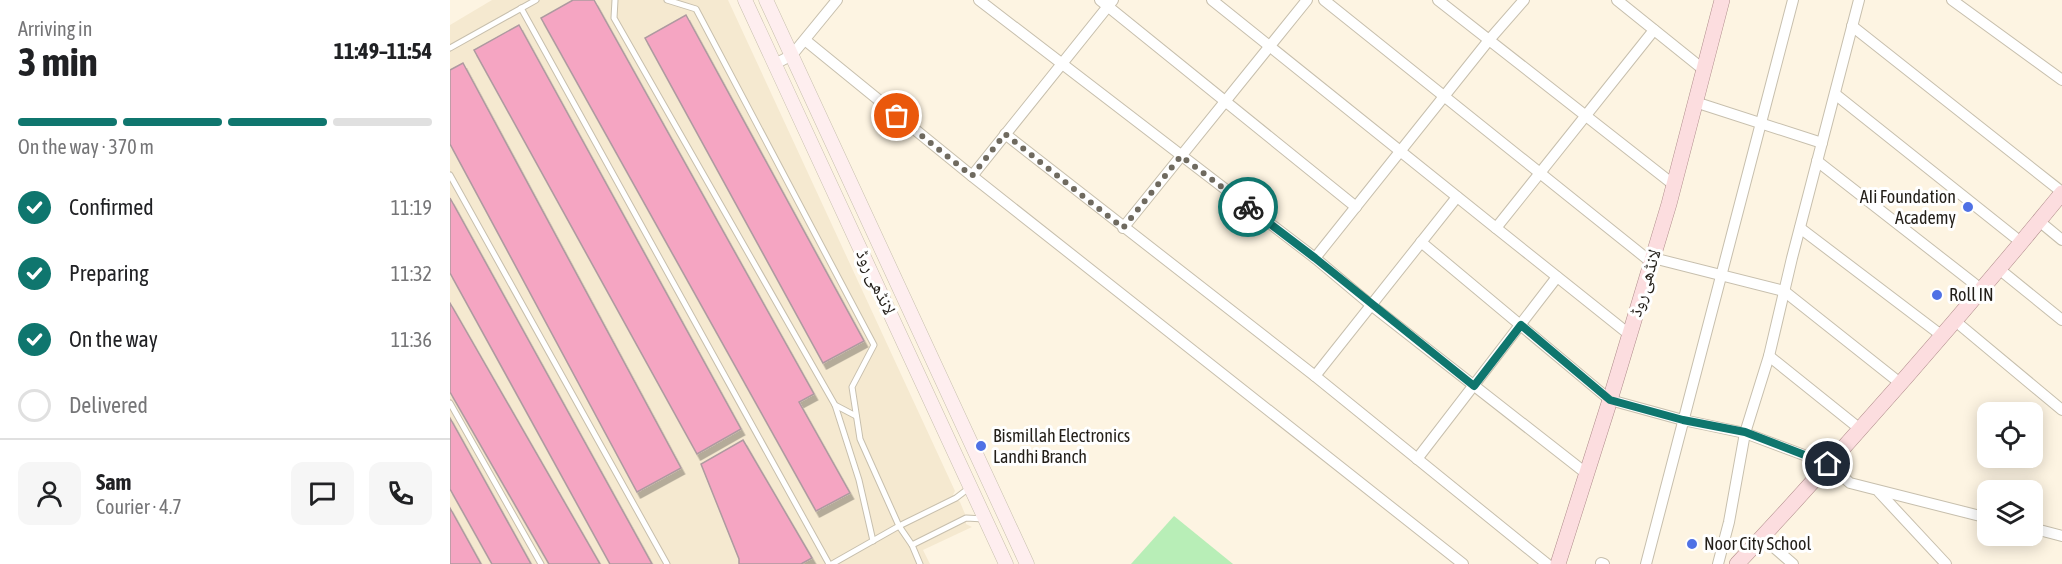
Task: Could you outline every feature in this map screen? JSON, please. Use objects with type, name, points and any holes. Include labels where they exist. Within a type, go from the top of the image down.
[{"type":"main road","name":"لانڈھی روڈ","points":[[745,0],[1006,564]]},
{"type":"main road","name":"لانڈھی روڈ","points":[[766,0],[1027,564]]},
{"type":"main road","name":"لانڈھی روڈ","points":[[1558,564],[1630,335],[1674,185],[1722,0]]},
{"type":"main road","points":[[1737,564],[1860,429],[2022,243],[2062,193]]},
{"type":"main road","points":[[871,272],[889,264]]},
{"type":"main road","points":[[969,482],[979,478],[982,466]]},
{"type":"main road","points":[[986,519],[988,510],[1000,509],[1004,513]]},
{"type":"street","points":[[775,64],[792,55],[837,0]]},
{"type":"street","points":[[980,0],[1315,258],[1371,305],[1587,474]]},
{"type":"street","points":[[1212,0],[1630,335]]},
{"type":"street","points":[[1123,228],[1307,0]]},
{"type":"street","points":[[1324,0],[1652,260],[1784,291],[1900,383]]},
{"type":"street","points":[[1438,0],[1674,185]]},
{"type":"street","points":[[1315,258],[1489,40],[1524,0]]},
{"type":"street","points":[[1617,0],[1704,69]]},
{"type":"street","points":[[1646,564],[1793,0]]},
{"type":"street","points":[[1718,564],[1729,522],[1745,432],[1769,356],[1859,0]]},
{"type":"street","points":[[1952,0],[2062,80]]},
{"type":"street","points":[[972,176],[1062,63],[1107,2],[1356,207]]},
{"type":"street","points":[[1852,26],[2062,193]]},
{"type":"street","points":[[1496,228],[1654,30]]},
{"type":"street","points":[[805,40],[972,176],[1463,564]]},
{"type":"street","points":[[1835,94],[2022,243]]},
{"type":"street","points":[[1695,102],[1822,143]]},
{"type":"street","points":[[1005,134],[1315,376],[1547,564]]},
{"type":"street","points":[[1817,161],[1981,289]]},
{"type":"street","points":[[1315,376],[1457,197]]},
{"type":"street","points":[[2039,221],[2062,240]]},
{"type":"street","points":[[1800,228],[1941,335]]},
{"type":"street","points":[[1421,242],[1610,400],[1683,420],[1745,432],[1828,464],[1850,483],[1977,515]]},
{"type":"street","points":[[1999,269],[2062,320]]},
{"type":"street","points":[[1417,459],[1557,277]]},
{"type":"street","points":[[1954,320],[2062,410]]},
{"type":"street","points":[[1769,356],[1860,429]]},
{"type":"street","points":[[1880,492],[1946,564]]},
{"type":"street","points":[[2043,531],[2062,536]]},
{"type":"street","points":[[1762,537],[1793,564]]},
{"type":"lane","points":[[450,48],[536,0]]},
{"type":"lane","points":[[615,0],[614,18],[835,405],[859,480],[873,541]]},
{"type":"lane","points":[[667,0],[696,9],[874,345],[852,387],[860,439],[899,526],[912,545],[920,564]]},
{"type":"lane","points":[[521,9],[830,564],[956,498],[969,482]]},
{"type":"lane","points":[[450,175],[667,564]]},
{"type":"lane","points":[[450,403],[541,564]]},
{"type":"lane","points":[[835,405],[856,416]]},
{"type":"lane","points":[[912,545],[966,518],[986,519]]},
{"type":"shaded area","points":[[492,0],[728,0],[955,491],[953,495],[960,502],[966,524],[972,527],[923,550],[930,564],[450,564],[450,25]]},
{"type":"green space","points":[[1174,516],[1233,564],[1131,564]]},
{"type":"building","points":[[573,0],[594,0],[814,394],[799,402],[850,493],[816,511],[541,18]]},
{"type":"building","points":[[686,15],[864,341],[823,363],[645,38]]},
{"type":"building","points":[[519,25],[741,429],[697,454],[474,50]]},
{"type":"building","points":[[463,63],[681,468],[637,492],[450,144],[450,70]]},
{"type":"building","points":[[450,198],[652,564],[610,564],[450,273]]},
{"type":"building","points":[[450,303],[600,564],[549,564],[450,392]]},
{"type":"building","points":[[450,418],[531,564],[492,564],[450,489]]},
{"type":"building","points":[[743,440],[812,558],[801,564],[739,564],[701,464]]},
{"type":"building","points":[[450,508],[481,564],[450,564]]},
{"type":"way so far","points":[[897,116],[972,176],[1005,134],[1123,228],[1181,156],[1248,207]]},
{"type":"place","name":"AIi Foundation Academy","points":[[1968,207]]},
{"type":"place","name":"Roll IN","points":[[1937,295]]},
{"type":"place","name":"Bismillah Electronics Landhi Branch","points":[[981,446]]},
{"type":"place","name":"Noor City School","points":[[1692,544]]},
{"type":"route","points":[[1248,207],[1474,386],[1521,325],[1610,400],[1683,420],[1745,432],[1828,464]]}]
